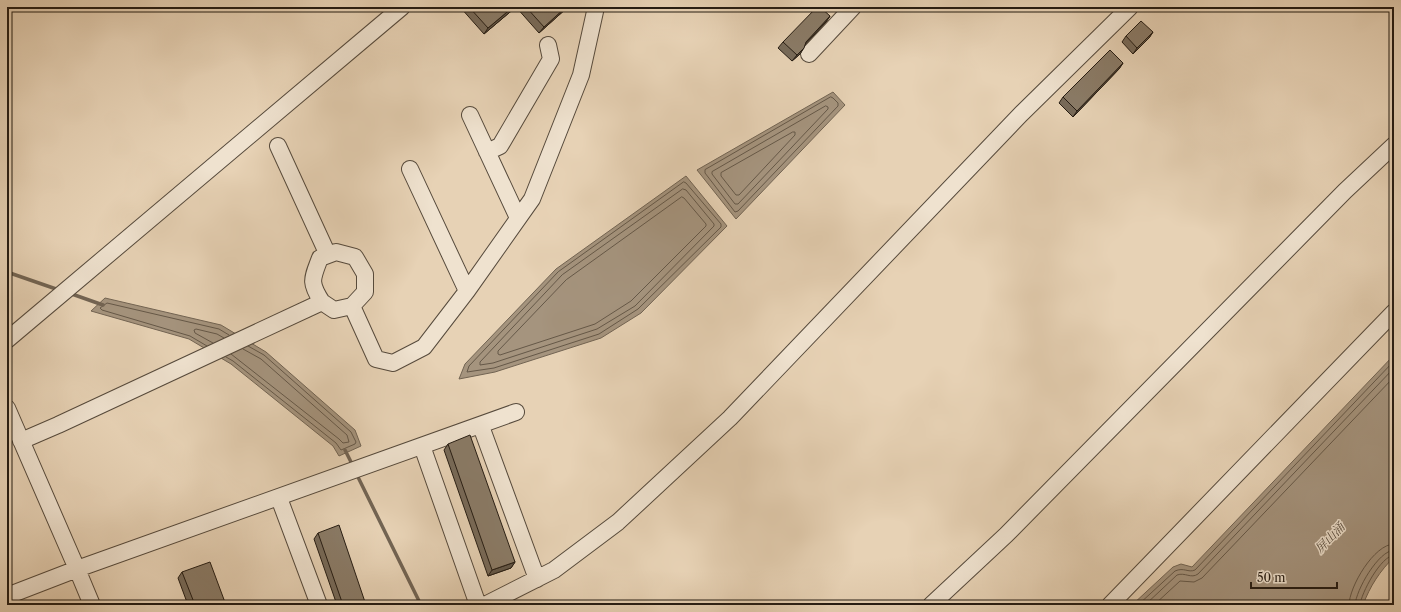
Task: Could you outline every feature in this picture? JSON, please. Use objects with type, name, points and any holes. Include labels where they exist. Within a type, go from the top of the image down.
[{"type":"street","points":[[7,340],[402,7]]},
{"type":"street","points":[[352,306],[376,359],[393,363],[424,347],[467,291],[532,199],[581,75],[596,7]]},
{"type":"street","points":[[809,54],[853,7]]},
{"type":"street","points":[[485,605],[554,570],[618,522],[730,418],[1021,114],[1130,7]]},
{"type":"street","points":[[487,152],[500,146],[552,59],[548,45]]},
{"type":"street","points":[[470,115],[518,218]]},
{"type":"street","points":[[932,605],[1006,535],[1345,191],[1394,145]]},
{"type":"street","points":[[278,146],[328,255]]},
{"type":"street","points":[[410,169],[467,291]]},
{"type":"street","points":[[336,252],[355,257],[365,274],[365,292],[352,306],[334,310],[322,302],[314,289],[313,275],[320,258],[328,255],[336,252]]},
{"type":"street","points":[[21,441],[58,426],[322,302]]},
{"type":"street","points":[[1110,605],[1394,312]]},
{"type":"street","points":[[7,408],[92,605]]},
{"type":"street","points":[[7,596],[77,569],[516,412]]},
{"type":"street","points":[[482,429],[537,579]]},
{"type":"street","points":[[422,446],[478,605]]},
{"type":"street","points":[[279,498],[319,605]]},
{"type":"water","points":[[833,92],[845,105],[736,219],[697,170]]},
{"type":"water","points":[[686,176],[727,226],[641,313],[601,338],[495,372],[459,379],[465,364],[556,269]]},
{"type":"water","points":[[105,298],[221,325],[266,352],[355,430],[361,446],[339,456],[333,446],[231,364],[189,339],[91,311]]},
{"type":"water","name":"屏山涌","points":[[1394,355],[1394,557],[1376,579],[1363,605],[1132,605],[1173,567],[1181,564],[1192,567]]},
{"type":"building","points":[[469,7],[513,7],[488,28]]},
{"type":"building","points":[[526,7],[566,7],[544,27]]},
{"type":"building","points":[[817,7],[820,7],[830,16],[806,42],[804,48],[797,55],[783,42]]},
{"type":"building","points":[[1141,21],[1153,32],[1137,48],[1126,36]]},
{"type":"building","points":[[1110,50],[1123,63],[1077,111],[1063,97]]},
{"type":"building","points":[[470,435],[515,562],[492,570],[448,444]]},
{"type":"building","points":[[339,525],[366,605],[343,605],[318,533]]},
{"type":"building","points":[[210,562],[226,605],[195,605],[182,572]]},
{"type":"waterway","points":[[7,272],[59,290]]},
{"type":"waterway","points":[[69,293],[103,305]]},
{"type":"waterway","points":[[345,450],[353,466]]},
{"type":"waterway","points":[[356,473],[421,605]]}]
